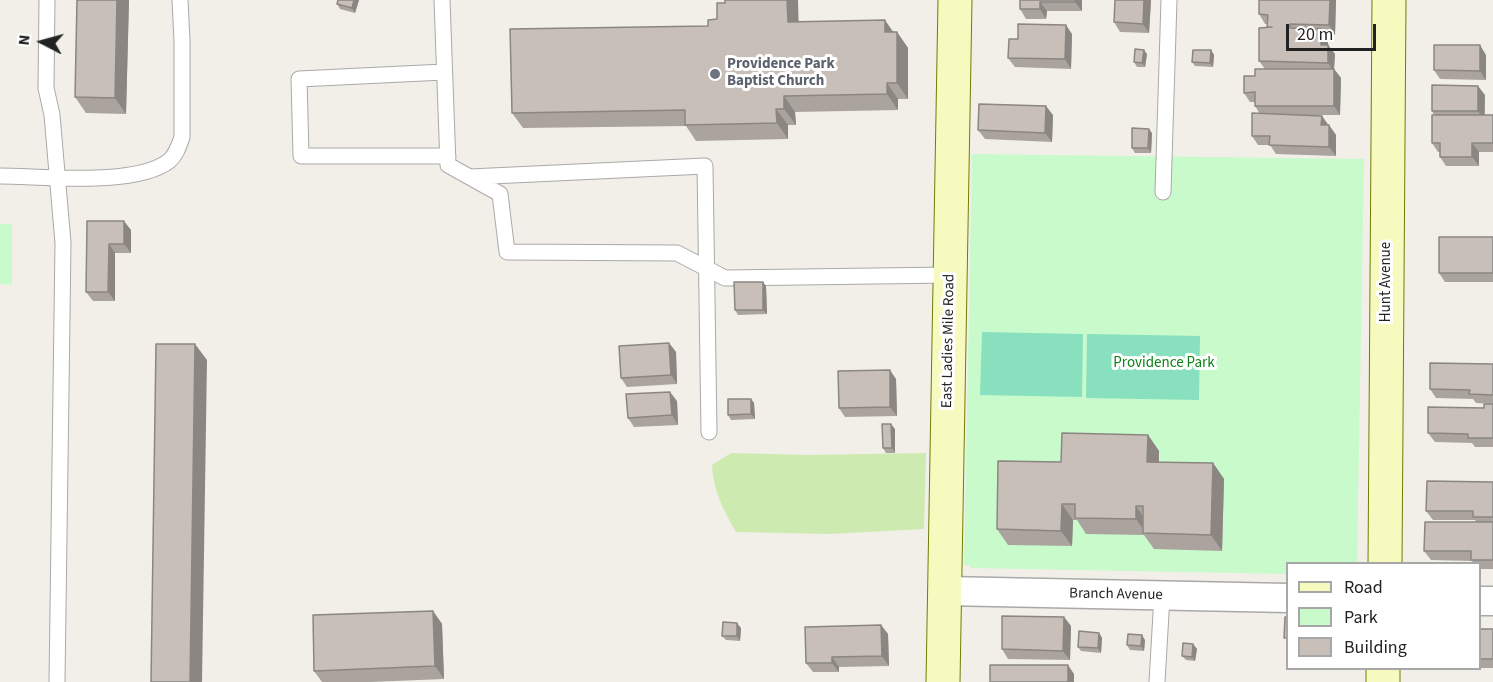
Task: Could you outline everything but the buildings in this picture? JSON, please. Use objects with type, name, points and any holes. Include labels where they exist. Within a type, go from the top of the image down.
[{"type":"street","name":"East Ladies Mile Road","points":[[943,682],[955,0]]},
{"type":"street","name":"Hunt Avenue","points":[[1385,562],[1389,0]]},
{"type":"street","name":"Branch Avenue","points":[[945,591],[1286,598]]},
{"type":"lane","points":[[47,0],[46,88],[52,115],[63,243],[57,682]]},
{"type":"lane","points":[[0,176],[112,177],[149,171],[171,159],[182,137],[180,0]]},
{"type":"lane","points":[[441,0],[448,165],[500,194],[507,252],[677,253],[725,278],[950,274]]},
{"type":"lane","points":[[1163,192],[1168,0]]},
{"type":"lane","points":[[444,72],[299,78],[301,156],[448,156]]},
{"type":"lane","points":[[470,177],[705,166],[709,432]]},
{"type":"lane","points":[[1157,682],[1162,596]]},
{"type":"green space","name":"Providence Park","points":[[972,154],[1364,159],[1357,562],[1286,562],[1286,574],[971,568],[970,565],[964,565]]},
{"type":"green space","points":[[0,224],[12,224],[12,285],[0,284]]},
{"type":"green space","points":[[982,332],[1083,334],[1082,397],[980,395]]},
{"type":"green space","points":[[1087,334],[1200,336],[1199,400],[1086,398]]},
{"type":"green space","points":[[731,453],[808,455],[926,453],[924,529],[829,534],[736,532],[720,500],[714,483],[712,465]]},
{"type":"place","name":"Providence Park Baptist Church","points":[[715,74]]}]
